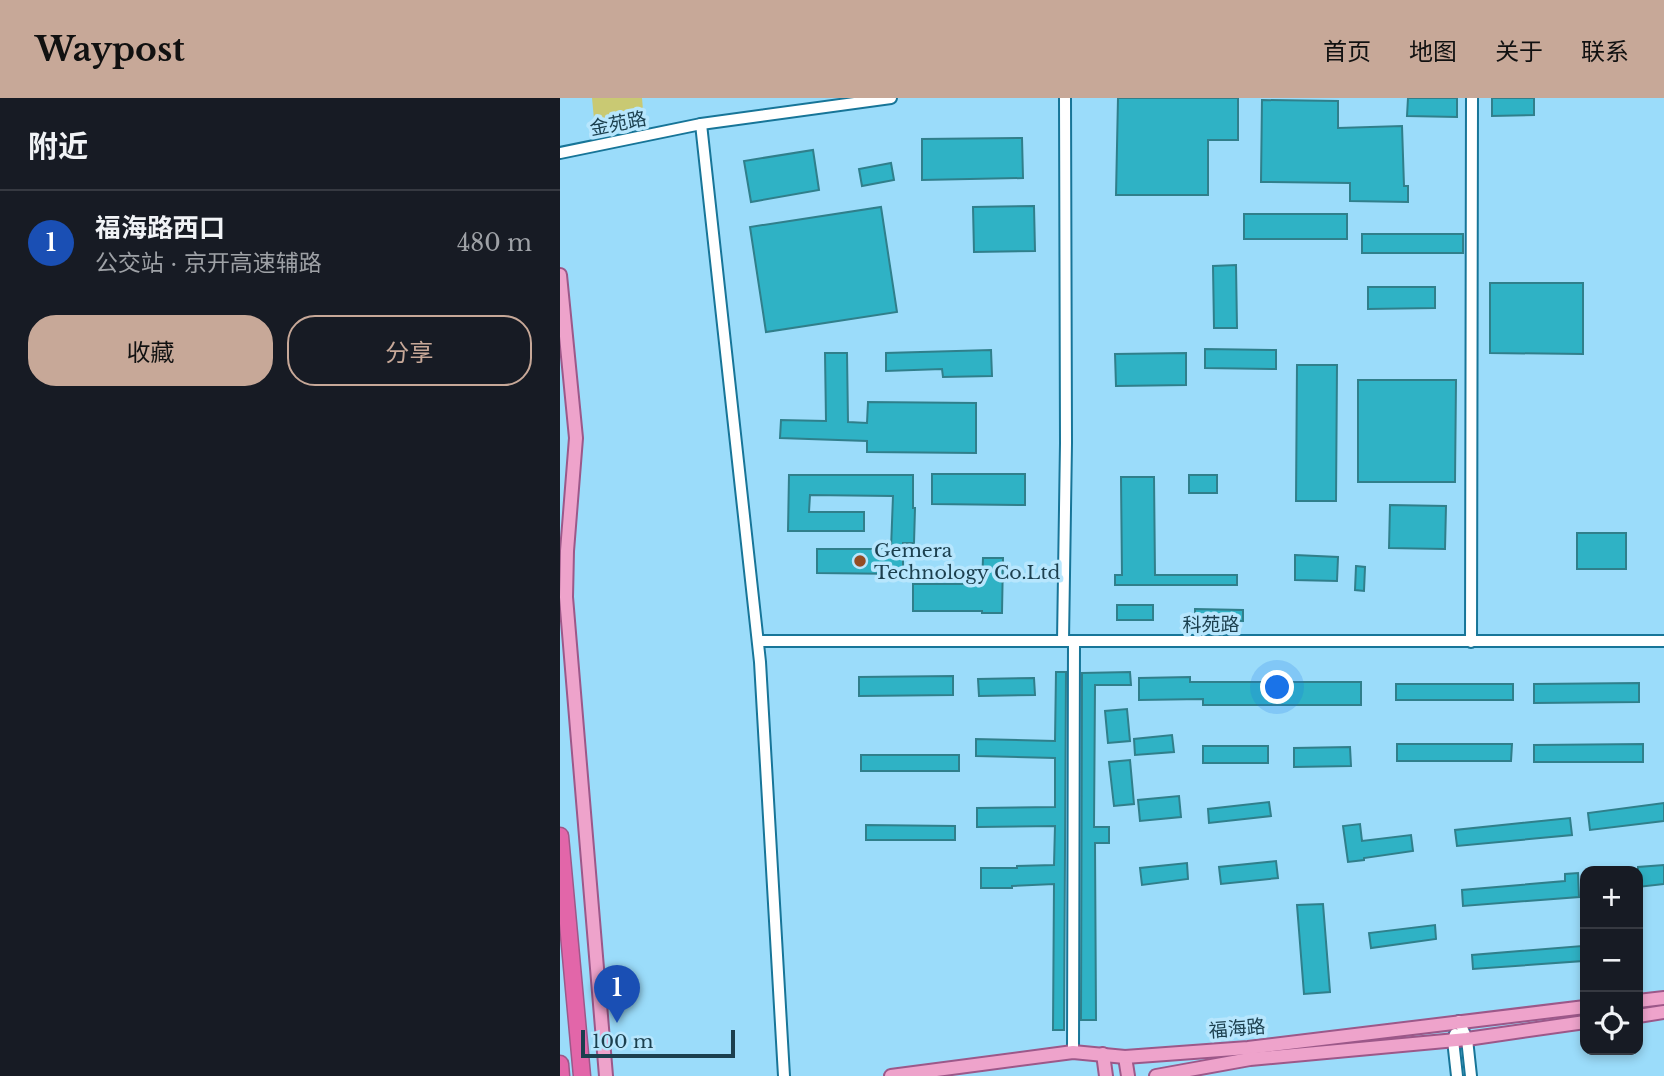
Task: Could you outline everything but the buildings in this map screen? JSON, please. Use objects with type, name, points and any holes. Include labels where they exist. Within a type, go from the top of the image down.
[{"type":"highway","points":[[560,836],[582,1076]]},
{"type":"highway","points":[[560,1064],[561,1076]]},
{"type":"main road","points":[[560,275],[576,438],[566,597],[606,1076]]},
{"type":"main road","points":[[1643,1000],[1664,998]]},
{"type":"main road","name":"福海路","points":[[891,1076],[1073,1052],[1125,1057],[1248,1048],[1580,1008]]},
{"type":"main road","points":[[1643,1015],[1664,1013]]},
{"type":"main road","name":"福海路","points":[[1156,1076],[1250,1059],[1467,1039],[1580,1023]]},
{"type":"main road","points":[[1103,1054],[1106,1076]]},
{"type":"main road","points":[[1125,1057],[1128,1076]]},
{"type":"street","name":"金苑路","points":[[560,153],[701,124],[891,98]]},
{"type":"street","points":[[1065,98],[1073,1052]]},
{"type":"street","points":[[1471,642],[1472,98]]},
{"type":"street","points":[[701,124],[758,641],[784,1076]]},
{"type":"street","name":"科苑路","points":[[758,641],[1664,641]]},
{"type":"street","points":[[1459,1021],[1467,1039],[1471,1076]]},
{"type":"street","points":[[1457,1076],[1453,1040],[1459,1021]]},
{"type":"shaded area","points":[[592,98],[642,98],[644,122],[595,130]]},
{"type":"place","name":"Gemera Technology Co.Ltd","points":[[860,561]]},
{"type":"place","name":"福海路西口","points":[[617,1023]]}]
